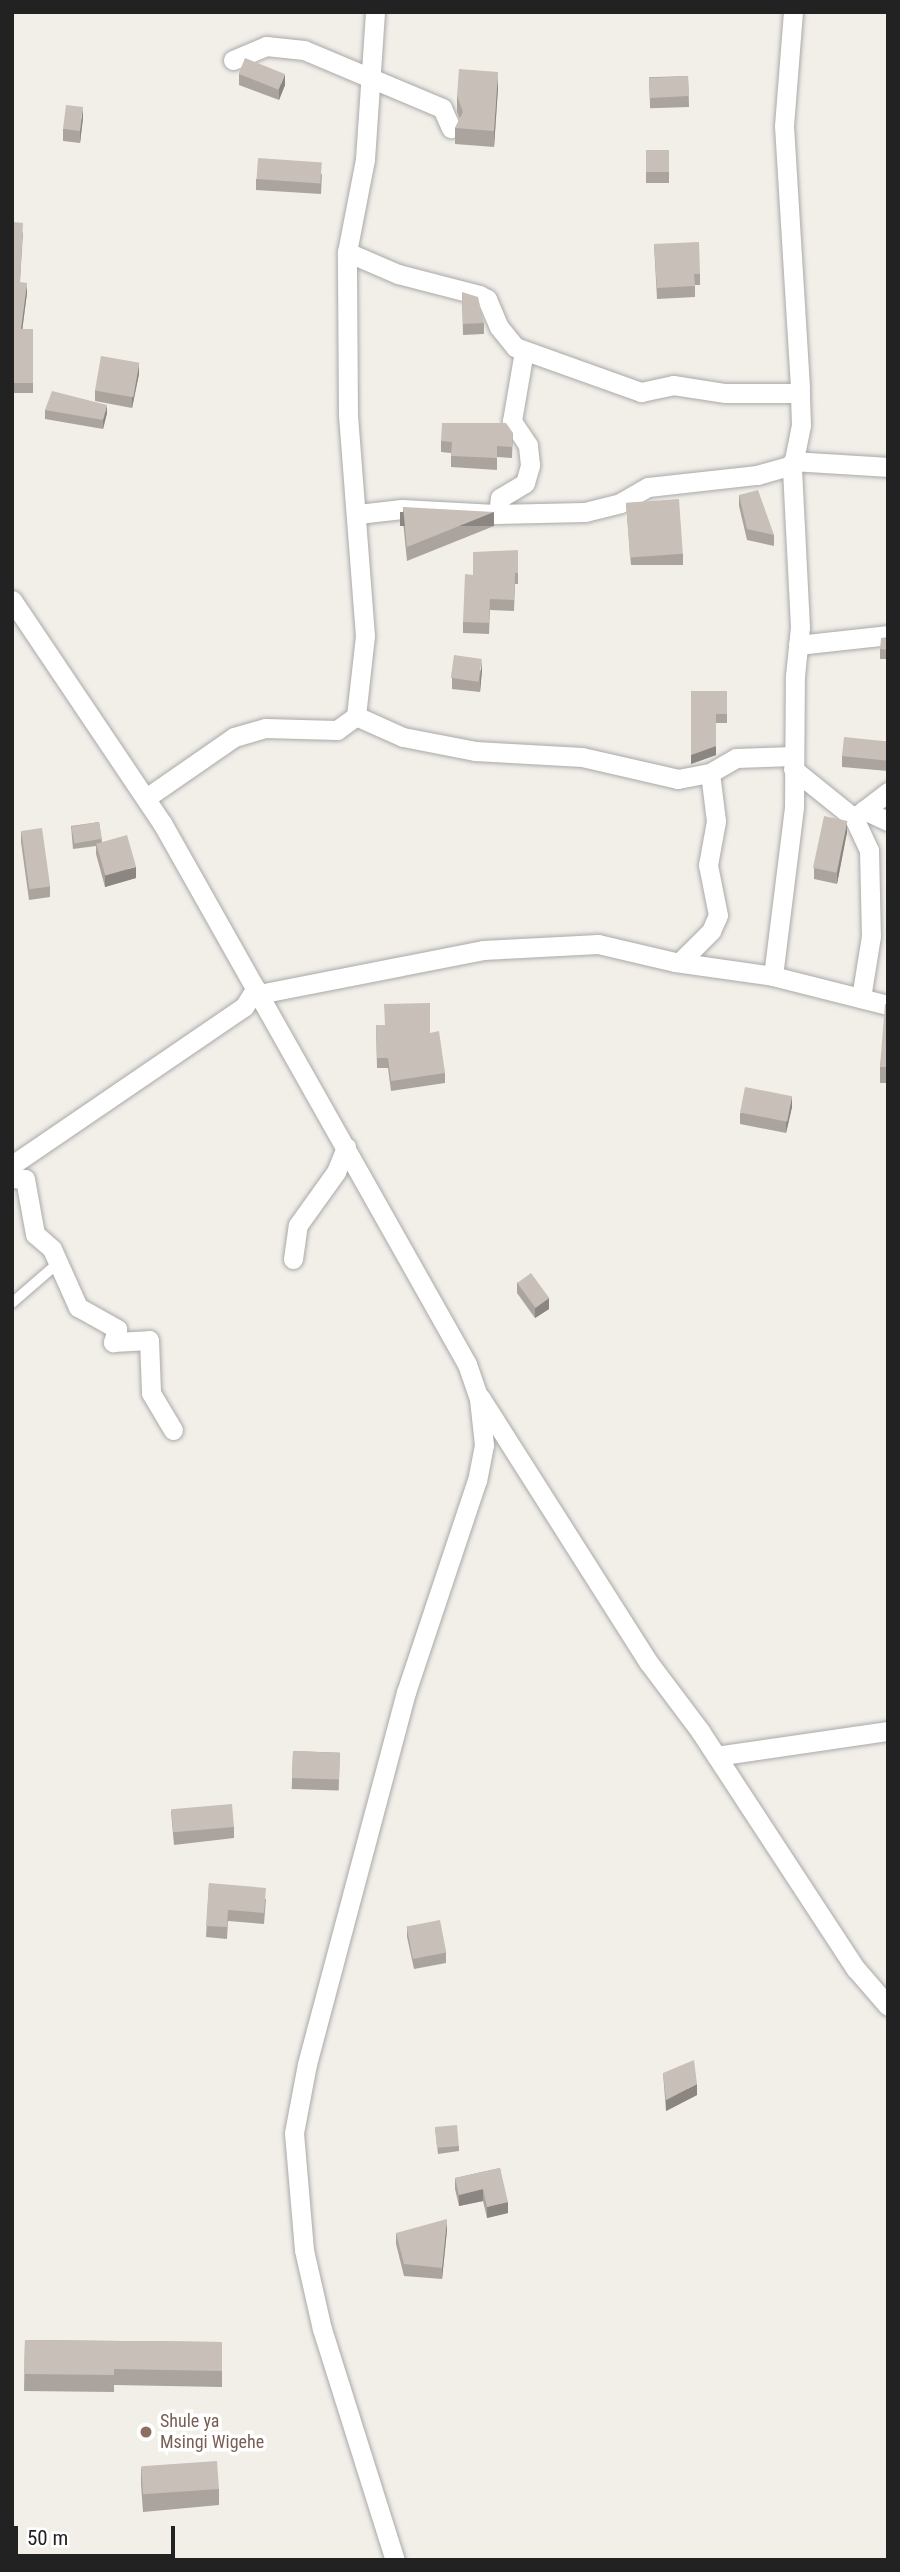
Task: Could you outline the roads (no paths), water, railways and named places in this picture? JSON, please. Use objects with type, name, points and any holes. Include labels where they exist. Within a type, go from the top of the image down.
[{"type":"street","points":[[146,798],[234,737],[265,727],[337,730],[356,716],[365,636],[358,513],[348,414],[347,252],[374,80],[375,12]]},
{"type":"street","points":[[773,976],[787,873],[798,645],[793,463],[799,442],[800,393],[784,126],[793,12]]},
{"type":"street","points":[[233,60],[257,48],[276,46],[304,50],[442,108],[449,113],[451,128]]},
{"type":"street","points":[[347,252],[398,274],[487,299],[499,327],[524,351],[641,391],[673,385],[724,393],[800,393]]},
{"type":"street","points":[[498,514],[500,498],[525,483],[530,465],[529,449],[512,421],[524,351]]},
{"type":"street","points":[[358,513],[402,509],[498,514],[586,512],[620,503],[648,488],[757,475],[793,463],[888,467]]},
{"type":"street","points":[[12,600],[146,798],[258,991],[467,1364],[477,1393],[484,1445],[477,1479],[406,1692],[307,2064],[294,2133],[304,2250],[322,2329],[395,2560]]},
{"type":"street","points":[[798,645],[888,635]]},
{"type":"street","points":[[356,716],[402,737],[475,751],[582,757],[678,779],[710,773],[736,758],[793,762],[859,814],[888,821]]},
{"type":"street","points":[[680,962],[711,931],[718,915],[708,865],[716,821],[710,773]]},
{"type":"street","points":[[859,814],[888,792]]},
{"type":"street","points":[[859,814],[869,850],[872,915],[861,998]]},
{"type":"street","points":[[12,1165],[244,1007],[258,991],[367,970],[544,943],[598,944],[680,962],[773,976],[888,1005]]},
{"type":"street","points":[[293,1259],[303,1216],[336,1172],[346,1147]]},
{"type":"street","points":[[12,1178],[25,1179],[35,1234],[52,1249],[78,1307],[117,1329],[113,1342],[149,1340],[151,1393],[173,1430]]},
{"type":"street","points":[[477,1393],[649,1663],[716,1756],[856,1969],[888,2006]]},
{"type":"street","points":[[716,1756],[888,1731]]},
{"type":"lane","points":[[12,1303],[58,1263]]},
{"type":"place","name":"Shule ya Msingi Wigehe","points":[[146,2432]]}]
